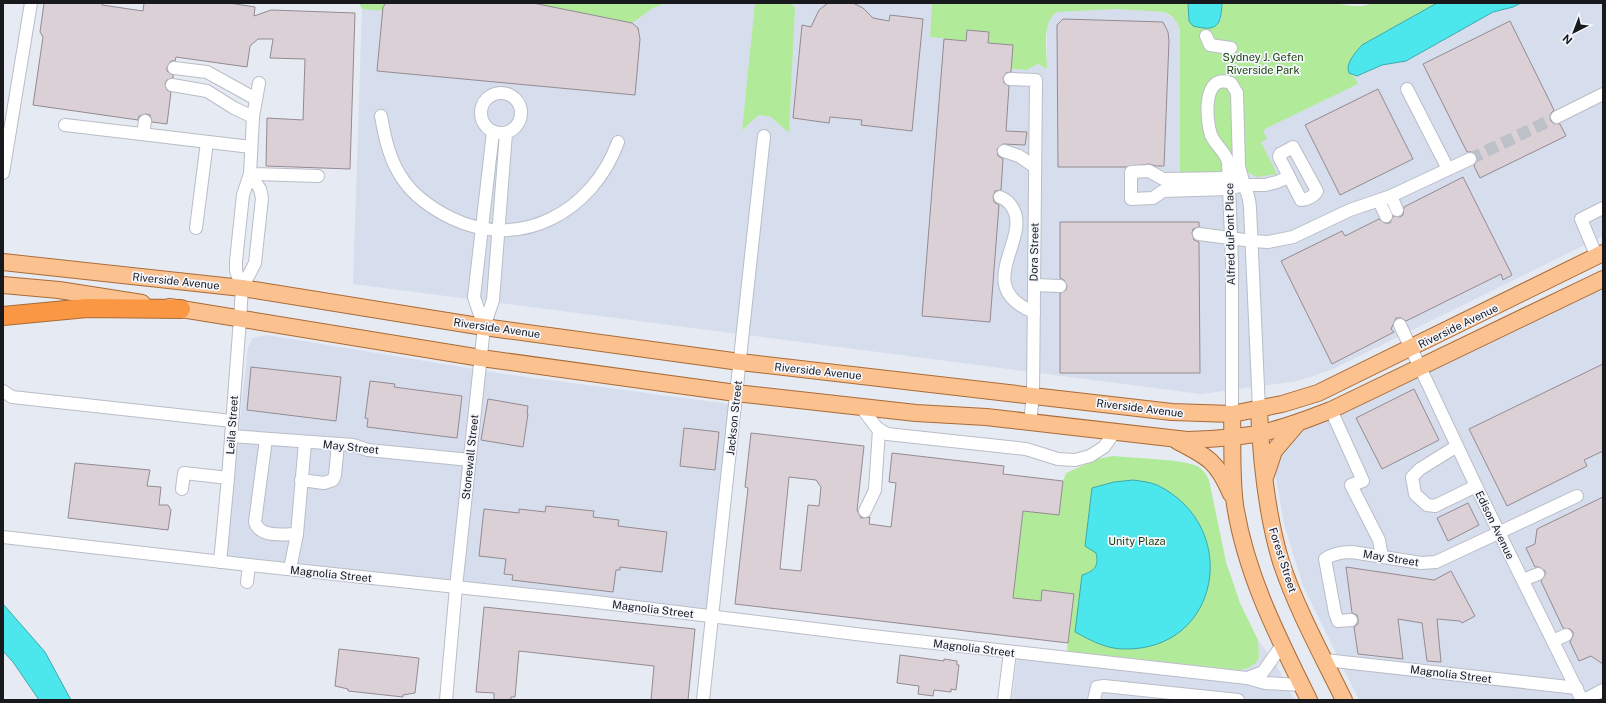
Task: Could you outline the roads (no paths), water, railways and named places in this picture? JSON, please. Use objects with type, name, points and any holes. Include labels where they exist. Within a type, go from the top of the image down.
[{"type":"highway","points":[[3,316],[96,308],[181,309]]},
{"type":"main road","name":"Riverside Avenue","points":[[4,262],[242,288],[484,327],[740,362],[1194,414],[1232,414],[1259,409],[1318,393],[1600,255]]},
{"type":"main road","points":[[1578,291],[1600,255]]},
{"type":"main road","name":"Riverside Avenue","points":[[3,285],[59,290],[481,358],[736,393],[916,413],[986,417],[1174,439],[1233,437],[1260,433],[1299,422],[1331,410],[1603,279]]},
{"type":"main road","name":"Forest Street","points":[[1259,409],[1264,480],[1272,530],[1297,604],[1344,700]]},
{"type":"main road","points":[[1232,414],[1235,503],[1241,536],[1250,568],[1266,611],[1309,700]]},
{"type":"main road","points":[[1264,480],[1274,451],[1299,422]]},
{"type":"main road","points":[[1174,439],[1206,456],[1216,466],[1223,475],[1235,503]]},
{"type":"street","points":[[3,173],[31,3]]},
{"type":"street","points":[[1206,36],[1210,45],[1231,48]]},
{"type":"street","points":[[174,68],[207,72],[256,99]]},
{"type":"street","name":"Dora Street","points":[[1010,79],[1036,80],[1033,395],[1030,423]]},
{"type":"street","points":[[1163,185],[1228,183],[1227,158],[1213,138],[1209,126],[1210,90],[1215,84],[1222,82],[1231,83],[1237,93],[1239,166],[1244,185],[1269,184],[1289,177]]},
{"type":"street","points":[[242,288],[236,272],[236,261],[243,195],[250,174],[253,117],[259,83]]},
{"type":"street","points":[[172,85],[207,91],[253,117]]},
{"type":"street","points":[[1407,89],[1448,169]]},
{"type":"street","points":[[500,93],[513,97],[518,101],[522,114],[517,126],[506,133],[494,132],[484,123],[482,110],[488,98],[500,93]]},
{"type":"street","points":[[1557,117],[1603,94]]},
{"type":"street","points":[[381,116],[385,140],[393,161],[408,186],[420,199],[438,212],[458,222],[482,229],[520,229],[542,225],[576,204],[598,181],[611,161],[618,142]]},
{"type":"street","points":[[143,134],[145,120]]},
{"type":"street","points":[[65,125],[251,147]]},
{"type":"street","points":[[484,327],[474,297],[494,132]]},
{"type":"street","points":[[484,327],[493,300],[506,133]]},
{"type":"street","name":"Jackson Street","points":[[703,700],[764,136]]},
{"type":"street","points":[[196,228],[207,142]]},
{"type":"street","points":[[1004,151],[1019,156],[1035,167]]},
{"type":"street","points":[[1199,234],[1231,239],[1268,242],[1293,237],[1350,210],[1391,196],[1470,159]]},
{"type":"street","points":[[250,174],[318,176]]},
{"type":"street","points":[[242,288],[255,263],[262,198],[260,189],[250,174]]},
{"type":"street","name":"Alfred duPont Place","points":[[1232,414],[1231,239],[1228,183],[1237,180],[1244,185],[1250,202],[1259,409]]},
{"type":"street","points":[[1379,201],[1392,213],[1391,196]]},
{"type":"street","points":[[1000,197],[1009,203],[1015,212],[1017,224],[1007,262],[1005,280],[1009,296],[1018,306],[1034,312]]},
{"type":"street","points":[[1600,255],[1581,219],[1603,208]]},
{"type":"street","points":[[1034,284],[1060,286]]},
{"type":"street","name":"Leila Street","points":[[220,562],[228,478],[242,288]]},
{"type":"street","name":"Edison Avenue","points":[[1400,324],[1410,349],[1476,486],[1583,700]]},
{"type":"street","name":"Stonewall Street","points":[[446,700],[456,587],[484,327]]},
{"type":"street","points":[[3,391],[12,397],[232,421]]},
{"type":"street","points":[[860,407],[879,430],[887,434],[1026,449],[1058,459],[1075,460],[1090,456],[1104,447],[1114,433]]},
{"type":"street","points":[[1331,410],[1363,481],[1351,485],[1379,540],[1382,557]]},
{"type":"street","points":[[865,511],[875,490],[879,430]]},
{"type":"street","name":"May Street","points":[[231,436],[305,443],[338,444],[368,450],[470,460]]},
{"type":"street","points":[[266,439],[255,522],[258,529],[265,532],[297,534]]},
{"type":"street","points":[[290,569],[297,534],[305,443]]},
{"type":"street","points":[[301,480],[324,483],[333,480],[335,475],[338,444]]},
{"type":"street","points":[[1458,446],[1420,469],[1412,477],[1414,494],[1428,505],[1435,506],[1476,486]]},
{"type":"street","points":[[182,489],[184,473],[228,478]]},
{"type":"street","name":"May Street","points":[[1351,620],[1338,621],[1325,559],[1338,553],[1347,552],[1421,563],[1436,562],[1577,496]]},
{"type":"street","name":"Magnolia Street","points":[[3,537],[712,616],[1010,652],[1247,678],[1265,683],[1302,685]]},
{"type":"street","points":[[247,582],[249,565]]},
{"type":"street","points":[[1523,580],[1538,574]]},
{"type":"street","points":[[1553,641],[1566,635]]},
{"type":"street","points":[[1247,678],[1263,672],[1282,645]]},
{"type":"street","points":[[1004,700],[1010,652]]},
{"type":"street","name":"Magnolia Street","points":[[1325,660],[1577,688]]},
{"type":"street","points":[[1094,700],[1097,687],[1104,686],[1238,700]]},
{"type":"street","points":[[1583,700],[1603,690]]},
{"type":"water","points":[[1188,3],[1222,3],[1219,22],[1208,28],[1193,26],[1189,21]]},
{"type":"water","points":[[1437,3],[1521,3],[1513,7],[1493,12],[1406,61],[1382,65],[1357,76],[1349,73],[1348,65],[1354,54],[1362,45]]},
{"type":"water","points":[[1133,480],[1157,485],[1184,504],[1201,528],[1209,555],[1209,583],[1199,609],[1182,630],[1157,644],[1117,649],[1098,644],[1075,632],[1082,575],[1093,570],[1097,561],[1096,553],[1085,546],[1092,488],[1114,482]]},
{"type":"water","points":[[3,604],[45,652],[71,700],[39,700],[13,662],[3,651]]},
{"type":"tunnel","points":[[1470,159],[1557,117]]},
{"type":"park label","name":"Sydney J. Gefen Riverside Park","points":[[1263,63]]},
{"type":"park label","name":"Unity Plaza","points":[[1137,541]]}]
